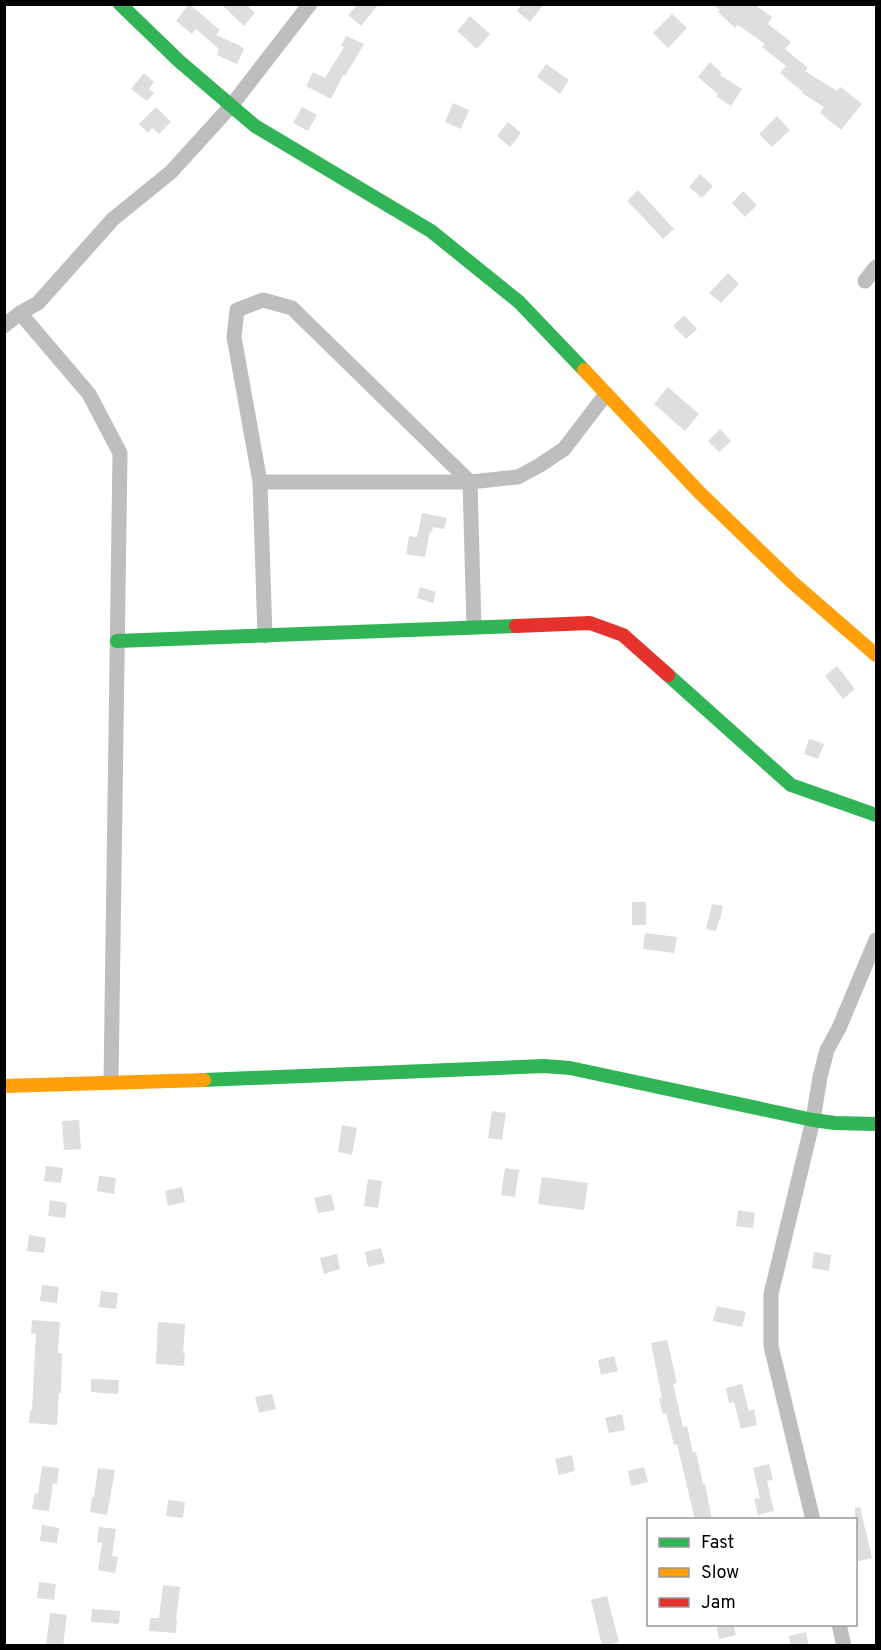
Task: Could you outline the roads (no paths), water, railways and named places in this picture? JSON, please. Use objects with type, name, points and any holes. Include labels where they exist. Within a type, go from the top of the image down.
[{"type":"street","points":[[120,4],[179,61],[255,126],[431,231],[519,302],[699,492],[784,574],[876,655]]},
{"type":"street","points":[[4,326],[20,313],[38,303],[113,219],[171,172],[231,106],[310,4]]},
{"type":"street","points":[[865,281],[876,267]]},
{"type":"street","points":[[264,636],[260,482],[234,337],[237,310],[263,300],[291,308],[470,482],[474,627]]},
{"type":"street","points":[[20,313],[89,394],[120,453],[111,1082]]},
{"type":"street","points":[[260,482],[470,482],[518,477],[564,449],[606,394]]},
{"type":"street","points":[[117,642],[590,622],[623,634],[791,785],[876,815]]},
{"type":"street","points":[[813,1518],[771,1346],[771,1294],[813,1120],[826,1050],[839,1028],[876,939]]},
{"type":"street","points":[[4,1086],[544,1066],[570,1068],[813,1120],[876,1124]]},
{"type":"street","points":[[839,1626],[844,1646]]}]
